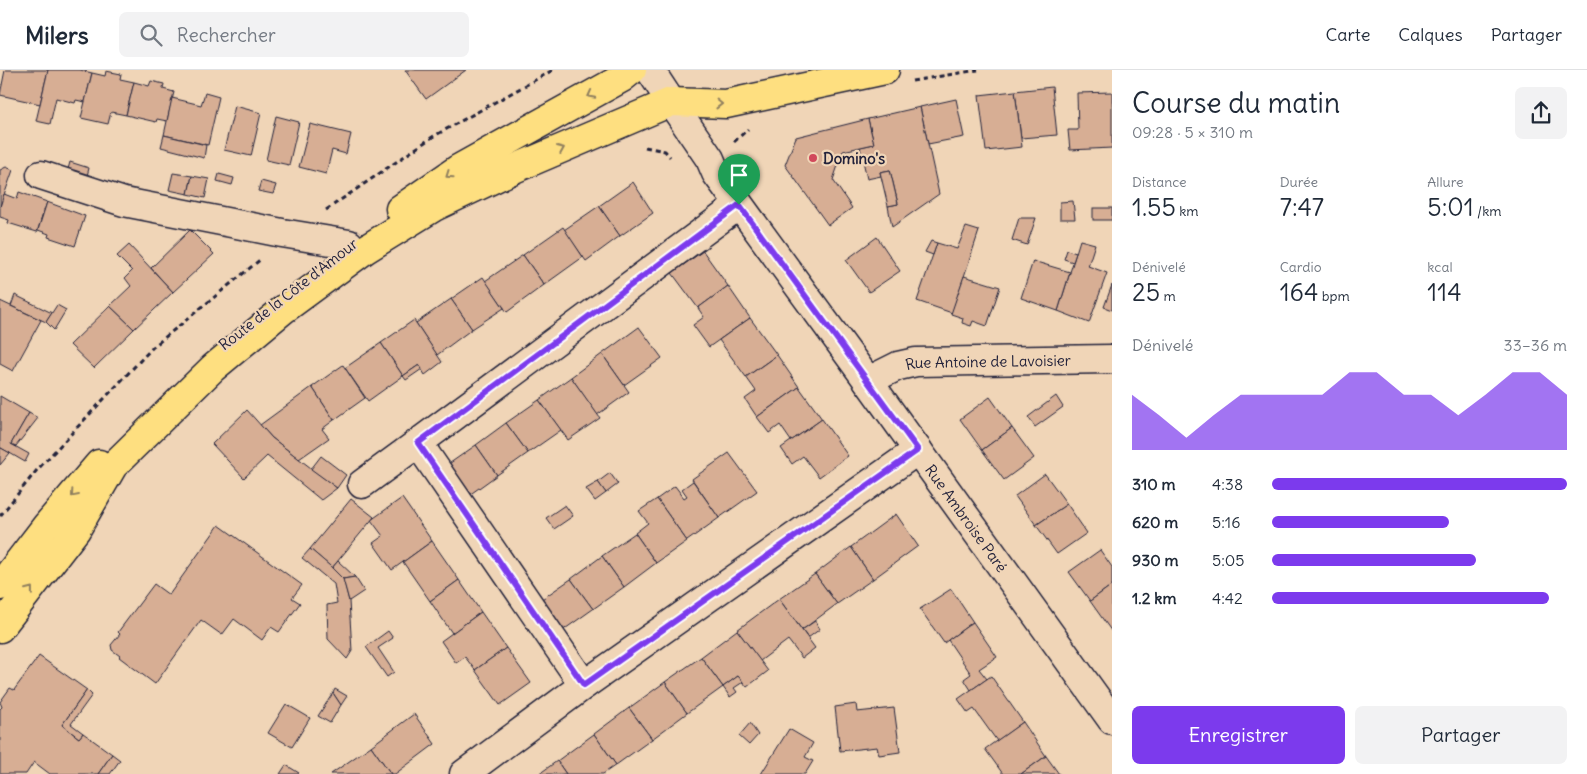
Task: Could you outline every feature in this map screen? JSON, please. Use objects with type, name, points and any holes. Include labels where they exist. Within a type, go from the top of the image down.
[{"type":"main road","name":"Route de la Côte d'Amour","points":[[0,586],[47,525],[110,452],[201,361],[349,244],[458,169],[622,78],[632,70]]},
{"type":"main road","points":[[670,102],[726,104],[897,76]]},
{"type":"main road","name":"Route de la Côte d'Amour","points":[[0,628],[76,530],[113,466],[213,368],[283,310],[366,249],[434,208],[516,168],[670,102]]},
{"type":"street","name":"Rue Ambroise Paré","points":[[650,70],[710,159],[716,173],[1112,720]]},
{"type":"street","points":[[41,175],[124,202],[291,235],[349,244]]},
{"type":"street","points":[[362,484],[739,205]]},
{"type":"street","name":"Rue Antoine de Lavoisier","points":[[868,381],[898,366],[916,362],[1112,359]]},
{"type":"street","points":[[418,443],[584,685]]},
{"type":"street","points":[[464,774],[584,685],[918,450]]},
{"type":"path","points":[[0,516],[37,470],[154,347],[291,235],[434,136],[553,70]]},
{"type":"path","points":[[897,76],[978,70]]},
{"type":"path","points":[[636,149],[645,147],[665,151],[682,170],[710,159],[744,134],[751,126]]},
{"type":"building","points":[[5,70],[48,70],[40,104],[0,95]]},
{"type":"building","points":[[48,70],[80,70],[92,73],[85,102],[76,100],[75,103],[56,98],[50,124],[36,121]]},
{"type":"building","points":[[405,70],[466,70],[426,99]]},
{"type":"building","points":[[106,71],[121,74],[120,79],[134,82],[126,115],[111,112],[108,124],[81,118],[92,73],[105,76]]},
{"type":"building","points":[[151,81],[164,84],[163,89],[174,92],[167,121],[157,119],[156,122],[126,115],[134,82],[149,86]]},
{"type":"building","points":[[1052,87],[1057,135],[1021,138],[1015,91]]},
{"type":"building","points":[[1015,91],[1022,147],[986,151],[979,95]]},
{"type":"building","points":[[1112,92],[1112,148],[1070,150],[1068,130],[1078,130],[1077,93]]},
{"type":"building","points":[[205,93],[219,97],[208,145],[164,135],[172,98],[201,105]]},
{"type":"building","points":[[956,99],[964,137],[928,144],[920,107]]},
{"type":"building","points":[[235,106],[261,113],[251,156],[224,150]]},
{"type":"building","points":[[920,107],[939,194],[892,227],[888,206],[898,204],[890,170],[880,172],[881,176],[867,179],[860,147],[874,144],[868,119]]},
{"type":"building","points":[[276,116],[299,122],[289,165],[266,160]]},
{"type":"building","points":[[868,119],[874,144],[843,151],[833,180],[852,208],[828,225],[785,165],[796,137]]},
{"type":"building","points":[[310,124],[351,134],[346,154],[332,150],[326,174],[299,167]]},
{"type":"building","points":[[164,135],[206,145],[204,158],[161,147]]},
{"type":"building","points":[[70,162],[89,168],[86,180],[67,173]]},
{"type":"building","points":[[6,167],[13,170],[0,207],[0,170]]},
{"type":"building","points":[[890,170],[898,204],[888,206],[880,172]]},
{"type":"building","points":[[173,173],[192,176],[188,194],[169,190]]},
{"type":"building","points":[[219,174],[234,178],[232,185],[217,181]]},
{"type":"building","points":[[192,176],[209,179],[205,198],[188,194]]},
{"type":"building","points":[[261,181],[276,185],[273,194],[258,191]]},
{"type":"building","points":[[633,182],[653,213],[620,236],[599,206]]},
{"type":"building","points":[[19,192],[47,202],[37,232],[8,223],[9,220],[0,217],[0,207],[4,194],[17,199]]},
{"type":"building","points":[[1073,201],[1075,219],[1060,219],[1060,202]]},
{"type":"building","points":[[47,202],[85,216],[75,246],[48,237],[49,234],[38,230]]},
{"type":"building","points":[[599,206],[620,236],[586,261],[564,230]]},
{"type":"building","points":[[1093,208],[1112,208],[1112,220],[1093,220]]},
{"type":"building","points":[[1019,218],[1036,218],[1027,245],[1012,240]]},
{"type":"building","points":[[563,227],[583,257],[544,285],[523,255]]},
{"type":"building","points":[[966,227],[979,231],[952,313],[917,301],[937,243],[957,249]]},
{"type":"building","points":[[190,230],[214,254],[173,292],[151,268]]},
{"type":"building","points":[[877,237],[900,271],[869,292],[846,260]]},
{"type":"building","points":[[1080,240],[1095,244],[1088,266],[1107,273],[1089,323],[1058,311]]},
{"type":"building","points":[[931,241],[937,243],[933,255],[925,252]]},
{"type":"building","points":[[129,245],[173,292],[134,329],[110,306],[131,286],[125,278],[132,271],[117,256]]},
{"type":"building","points":[[1067,250],[1076,253],[1073,262],[1064,259]]},
{"type":"building","points":[[703,251],[728,286],[698,308],[672,273]]},
{"type":"building","points":[[523,255],[544,285],[507,312],[485,281]]},
{"type":"building","points":[[1033,261],[1070,272],[1058,311],[1021,298]]},
{"type":"building","points":[[964,276],[1000,287],[987,326],[973,321],[971,326],[962,323],[963,318],[951,314]]},
{"type":"building","points":[[483,277],[504,308],[472,329],[451,299]]},
{"type":"building","points":[[1112,285],[1112,310],[1104,307]]},
{"type":"building","points":[[728,286],[750,318],[709,347],[693,325],[704,317],[698,308]]},
{"type":"building","points":[[15,295],[52,313],[46,322],[11,306]]},
{"type":"building","points":[[451,299],[472,329],[437,355],[416,323]]},
{"type":"building","points":[[0,301],[41,320],[13,371],[0,364]]},
{"type":"building","points":[[57,305],[66,310],[54,330],[46,322]]},
{"type":"building","points":[[110,306],[134,329],[94,368],[70,345]]},
{"type":"building","points":[[750,318],[777,355],[746,377],[719,340]]},
{"type":"building","points":[[414,320],[442,362],[425,375],[419,365],[403,376],[381,343]]},
{"type":"building","points":[[639,327],[662,358],[624,385],[602,354]]},
{"type":"building","points":[[381,343],[403,376],[368,401],[345,368]]},
{"type":"building","points":[[602,354],[629,392],[597,415],[571,377]]},
{"type":"building","points":[[777,355],[799,387],[757,417],[745,399],[756,391],[746,377]]},
{"type":"building","points":[[343,365],[365,398],[334,420],[312,387]]},
{"type":"building","points":[[419,365],[422,369],[406,380],[403,376]]},
{"type":"building","points":[[571,377],[600,418],[568,440],[539,400]]},
{"type":"building","points":[[312,387],[334,420],[322,429],[329,438],[299,459],[272,438],[260,425]]},
{"type":"building","points":[[799,387],[822,419],[791,441],[780,425],[769,433],[757,417]]},
{"type":"building","points":[[0,396],[29,413],[11,444],[29,454],[25,462],[0,449]]},
{"type":"building","points":[[1056,396],[1063,407],[1035,427],[1028,417]]},
{"type":"building","points":[[990,397],[1012,428],[982,450],[960,419]]},
{"type":"building","points":[[539,400],[561,430],[528,453],[506,423]]},
{"type":"building","points":[[247,410],[272,438],[337,488],[321,500],[267,456],[244,478],[212,444]]},
{"type":"building","points":[[29,413],[38,418],[16,446],[11,444]]},
{"type":"building","points":[[822,419],[848,456],[819,477],[803,456],[792,464],[781,448]]},
{"type":"building","points":[[506,423],[528,453],[497,475],[476,445]]},
{"type":"building","points":[[1012,428],[1034,458],[1004,480],[982,450]]},
{"type":"building","points":[[476,445],[497,475],[465,498],[443,468]]},
{"type":"building","points":[[0,449],[10,453],[0,465]]},
{"type":"building","points":[[729,453],[757,491],[719,518],[692,479]]},
{"type":"building","points":[[321,456],[346,475],[337,488],[311,469]]},
{"type":"building","points":[[610,473],[618,484],[606,493],[598,482]]},
{"type":"building","points":[[1045,474],[1067,504],[1036,525],[1015,496]]},
{"type":"building","points":[[693,481],[719,518],[687,541],[657,499],[675,486],[684,498],[687,496],[682,489]]},
{"type":"building","points":[[598,482],[606,493],[595,501],[586,489]]},
{"type":"building","points":[[402,498],[432,541],[392,570],[373,543],[383,536],[371,520]]},
{"type":"building","points":[[351,499],[374,517],[332,568],[310,549]]},
{"type":"building","points":[[657,499],[687,541],[656,563],[635,533],[648,523],[639,511]]},
{"type":"building","points":[[1067,504],[1087,533],[1057,554],[1036,525]]},
{"type":"building","points":[[565,505],[573,516],[554,529],[546,518]]},
{"type":"building","points":[[896,514],[918,546],[873,579],[851,547]]},
{"type":"building","points":[[219,525],[302,585],[292,598],[300,603],[279,632],[271,627],[262,640],[234,619],[222,635],[201,620],[155,684],[119,657],[112,650],[111,645],[120,634],[118,632],[154,584],[169,595]]},
{"type":"building","points":[[635,533],[656,563],[624,587],[602,556]]},
{"type":"building","points":[[432,541],[459,580],[430,601],[403,562]]},
{"type":"building","points":[[851,547],[873,579],[837,604],[815,574]]},
{"type":"building","points":[[310,549],[343,577],[349,601],[352,651],[347,659],[328,639],[327,605],[337,603],[334,584],[302,558]]},
{"type":"building","points":[[1100,550],[1112,567],[1112,585],[1090,601],[1069,572]]},
{"type":"building","points":[[602,556],[624,587],[593,609],[571,579]]},
{"type":"building","points":[[338,561],[355,577],[343,579],[332,568]]},
{"type":"building","points":[[815,574],[837,604],[802,630],[779,599]]},
{"type":"building","points":[[355,577],[364,591],[349,601],[343,579]]},
{"type":"building","points":[[571,579],[593,609],[562,631],[539,601]]},
{"type":"building","points":[[459,580],[481,612],[452,633],[430,601]]},
{"type":"building","points":[[1112,585],[1112,632],[1090,601]]},
{"type":"building","points":[[951,589],[973,622],[944,643],[920,609]]},
{"type":"building","points":[[779,599],[815,648],[802,658],[788,640],[760,661],[737,630]]},
{"type":"building","points":[[481,612],[506,648],[475,670],[465,657],[456,663],[441,641]]},
{"type":"building","points":[[815,621],[820,629],[808,638],[802,630]]},
{"type":"building","points":[[973,622],[997,657],[979,669],[987,679],[971,690],[964,679],[971,674],[948,640]]},
{"type":"building","points":[[737,630],[768,671],[747,687],[738,676],[723,687],[701,657]]},
{"type":"building","points":[[388,631],[393,638],[378,648],[394,672],[387,677],[366,647]]},
{"type":"building","points":[[506,648],[531,683],[500,705],[475,670]]},
{"type":"building","points":[[39,656],[87,690],[62,725],[79,738],[83,733],[112,754],[98,774],[50,774],[34,762],[26,774],[0,774],[0,709],[2,707],[0,702],[10,688],[14,690]]},
{"type":"building","points":[[701,657],[723,687],[687,713],[665,682]]},
{"type":"building","points":[[738,676],[743,682],[734,688],[737,692],[730,697],[723,687]]},
{"type":"building","points":[[991,676],[1023,722],[997,741],[974,709],[968,713],[958,699]]},
{"type":"building","points":[[665,682],[687,713],[652,739],[629,708]]},
{"type":"building","points":[[335,689],[347,696],[341,705],[333,693]]},
{"type":"building","points":[[87,690],[92,695],[71,724],[83,733],[79,738],[62,725]]},
{"type":"building","points":[[333,693],[341,705],[330,723],[318,716]]},
{"type":"building","points":[[286,704],[310,718],[292,747],[268,733]]},
{"type":"building","points":[[856,704],[857,712],[894,708],[900,752],[879,755],[877,747],[840,751],[835,707]]},
{"type":"building","points":[[629,708],[652,739],[616,765],[594,734]]},
{"type":"building","points":[[414,714],[435,744],[395,774],[391,774],[371,746]]},
{"type":"building","points":[[1023,722],[1046,756],[1021,774],[1003,774],[985,749]]},
{"type":"building","points":[[750,723],[758,735],[749,745],[739,736]]},
{"type":"building","points":[[789,729],[813,743],[805,757],[813,761],[805,774],[761,774]]},
{"type":"building","points":[[594,734],[616,765],[603,774],[566,774],[557,761]]},
{"type":"building","points":[[371,746],[391,774],[331,774]]},
{"type":"building","points":[[112,754],[120,760],[110,774],[98,774]]},
{"type":"building","points":[[1046,756],[1059,774],[1021,774]]},
{"type":"building","points":[[557,761],[566,774],[539,774]]},
{"type":"building","points":[[286,765],[299,773],[280,774]]},
{"type":"place","name":"Domino's","points":[[813,158]]},
{"type":"route","points":[[739,205],[918,450],[584,685],[418,443],[739,205]]}]
